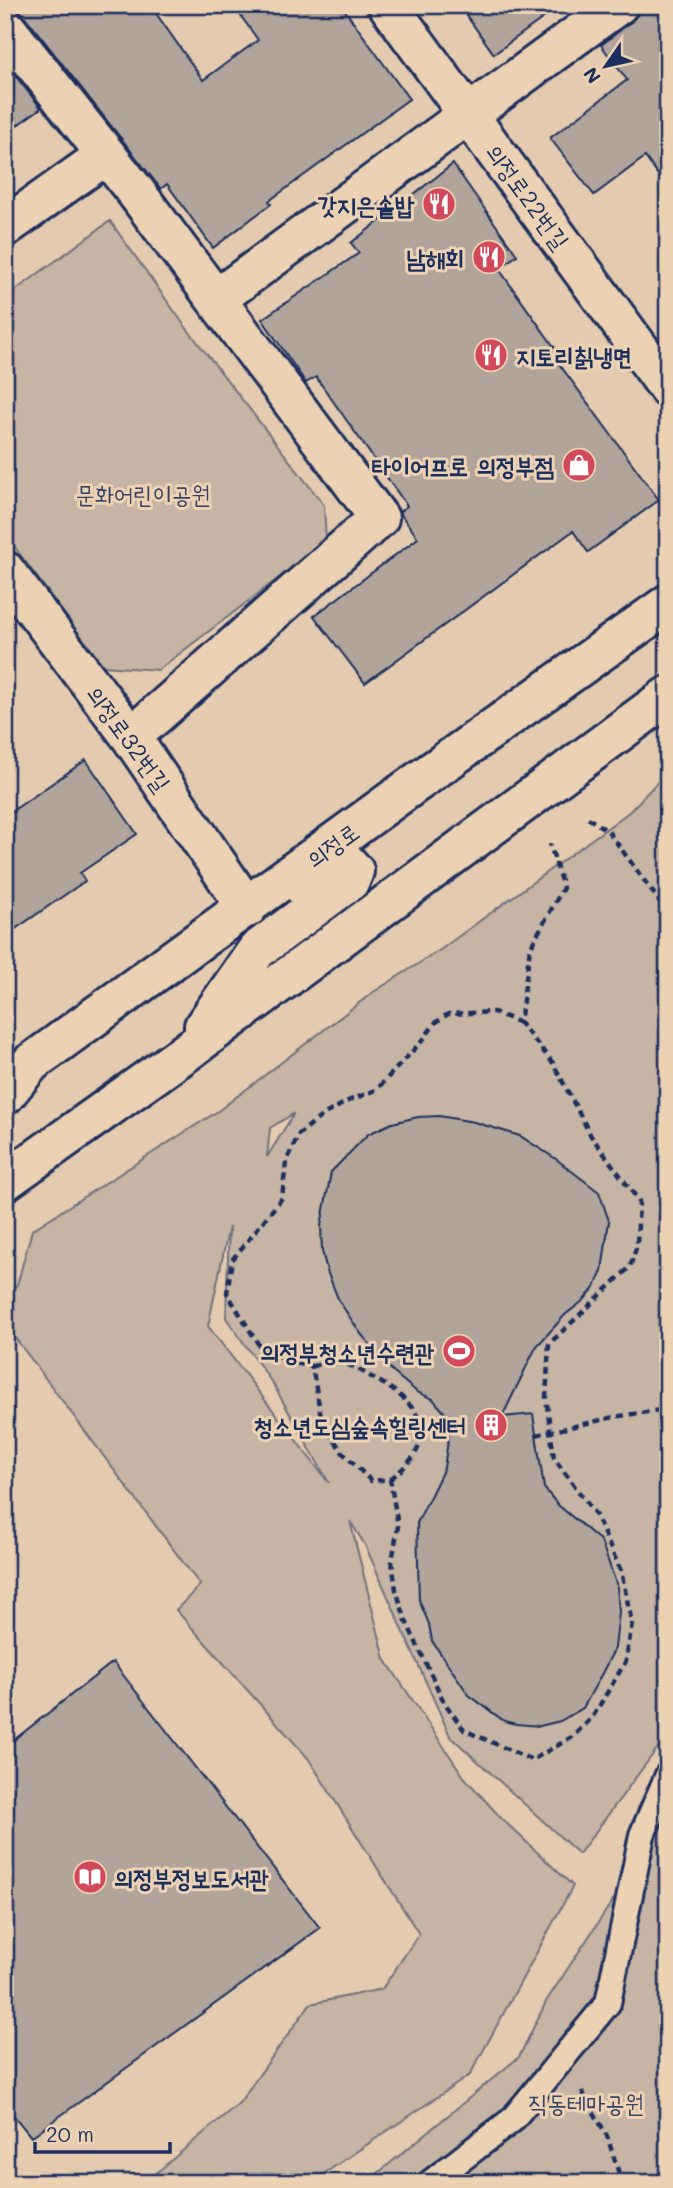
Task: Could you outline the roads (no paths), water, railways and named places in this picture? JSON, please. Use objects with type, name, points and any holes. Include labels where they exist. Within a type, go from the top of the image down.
[{"type":"street","name":"의정로22번길","points":[[388,5],[668,388]]},
{"type":"street","points":[[216,299],[618,5]]},
{"type":"street","points":[[5,27],[216,299],[379,519],[131,737]]},
{"type":"street","points":[[5,227],[106,155]]},
{"type":"street","name":"의정로32번길","points":[[5,571],[131,737],[247,908]]},
{"type":"street","name":"의정로","points":[[5,1096],[32,1063],[424,777],[668,604]]},
{"type":"street","points":[[5,1181],[185,1053],[668,696]]},
{"type":"street","points":[[185,1053],[257,950],[350,881],[354,871],[348,864],[337,866],[290,900],[247,908]]},
{"type":"lane","points":[[430,2183],[512,2120],[608,2003],[642,1835],[668,1775]]},
{"type":"place","name":"갓지은솥밥","points":[[439,204]]},
{"type":"place","name":"남해회","points":[[489,257]]},
{"type":"place","name":"지토리칡냉면","points":[[491,355]]},
{"type":"place","name":"타이어프로 의정부점","points":[[579,465]]},
{"type":"place","name":"의정부청소년수련관","points":[[459,1351]]},
{"type":"place","name":"청소년도심숲속힐링센터","points":[[491,1425]]},
{"type":"place","name":"의정부정보도서관","points":[[90,1877]]},
{"type":"park label","name":"문화어린이공원","points":[[143,493]]},
{"type":"park label","name":"직동테마공원","points":[[586,2102]]}]
